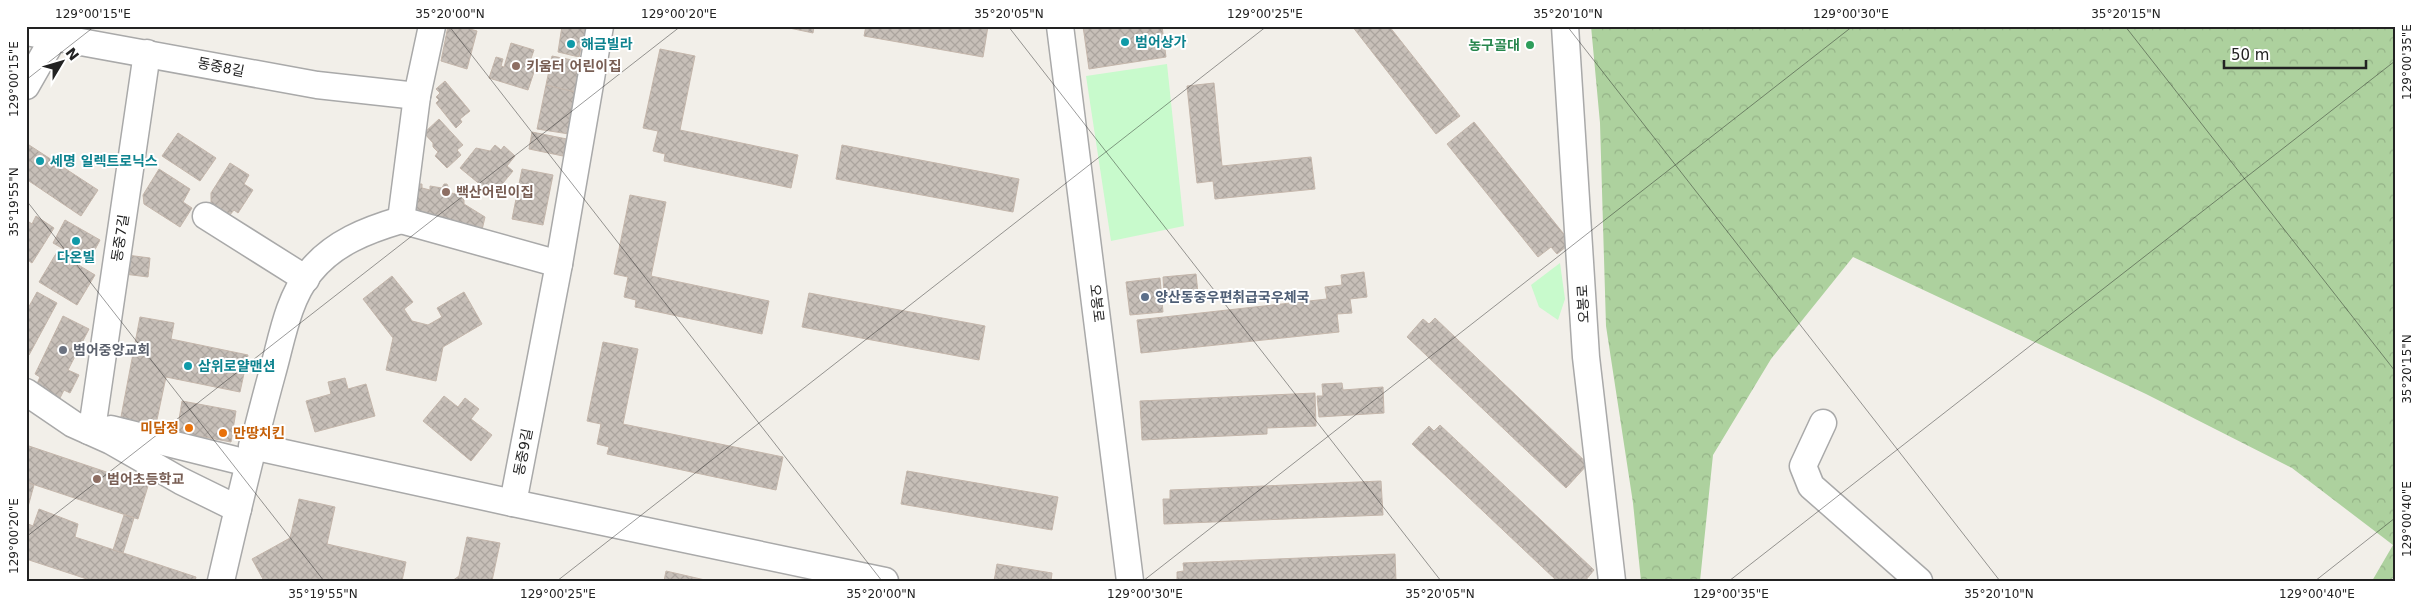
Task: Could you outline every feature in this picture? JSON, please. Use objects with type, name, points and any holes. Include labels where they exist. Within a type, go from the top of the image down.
[{"type":"street","points":[[401,220],[417,96],[432,26]]},
{"type":"street","name":"동중9길","points":[[513,503],[559,264],[600,26]]},
{"type":"street","name":"오봉로","points":[[1060,26],[1130,581]]},
{"type":"street","name":"오봉로","points":[[1565,26],[1586,357],[1612,581]]},
{"type":"street","name":"동중8길","points":[[26,32],[317,85],[417,96]]},
{"type":"street","points":[[26,86],[54,37]]},
{"type":"street","name":"동중7길","points":[[91,426],[148,53]]},
{"type":"street","points":[[206,216],[306,279]]},
{"type":"street","points":[[221,581],[250,454],[293,299],[306,279],[335,247],[372,228],[401,220],[559,264]]},
{"type":"street","points":[[26,392],[65,419]]},
{"type":"street","points":[[26,413],[65,419],[130,435],[250,454],[513,503],[885,581]]},
{"type":"street","points":[[1823,423],[1803,466],[1810,486],[1919,581]]},
{"type":"street","points":[[91,426],[111,440],[181,480],[238,509]]},
{"type":"green space","points":[[1591,26],[2395,26],[2395,574],[2391,581],[2372,581],[2393,545],[2292,468],[2146,394],[1853,257],[1771,359],[1713,455],[1700,581],[1641,581],[1633,503],[1606,326],[1600,123]]},
{"type":"green space","points":[[1167,64],[1184,226],[1111,241],[1086,76]]},
{"type":"green space","points":[[1560,263],[1565,299],[1558,320],[1539,307],[1531,285]]},
{"type":"building","points":[[448,26],[470,26],[470,29],[477,31],[467,69],[441,61]]},
{"type":"building","name":"해금빌라","points":[[562,26],[586,26],[579,57],[558,52]]},
{"type":"building","points":[[780,26],[814,26],[813,33]]},
{"type":"building","points":[[866,26],[988,26],[983,57],[864,36]]},
{"type":"building","name":"범어상가","points":[[1083,26],[1162,26],[1166,57],[1089,69]]},
{"type":"building","points":[[1352,26],[1389,26],[1460,116],[1436,134]]},
{"type":"building","points":[[511,43],[534,50],[528,67],[535,69],[528,90],[489,78],[496,57],[503,59],[501,66],[504,67]]},
{"type":"building","points":[[660,49],[695,56],[680,130],[798,155],[791,188],[664,161],[665,154],[653,151],[658,131],[643,128]]},
{"type":"building","points":[[552,56],[582,62],[575,92],[546,85]]},
{"type":"building","points":[[445,81],[470,111],[460,119],[462,122],[456,128],[436,103],[439,100],[436,97],[440,93],[436,89]]},
{"type":"building","points":[[1214,83],[1222,166],[1311,157],[1315,189],[1215,199],[1213,181],[1197,183],[1187,86]]},
{"type":"building","points":[[546,85],[575,92],[569,134],[537,129]]},
{"type":"building","points":[[439,119],[463,145],[457,150],[461,155],[447,168],[435,156],[438,152],[424,133]]},
{"type":"building","points":[[1474,122],[1571,243],[1557,254],[1551,247],[1538,257],[1447,144]]},
{"type":"building","points":[[532,132],[567,139],[563,156],[529,149]]},
{"type":"building","points":[[178,133],[216,158],[200,181],[162,156]]},
{"type":"building","name":"세명 일렉트로닉스","points":[[26,143],[98,190],[81,216],[26,179]]},
{"type":"building","points":[[495,145],[501,150],[504,146],[515,156],[507,166],[513,171],[493,195],[460,168],[476,148],[490,151]]},
{"type":"building","points":[[842,145],[1019,179],[1013,212],[836,179]]},
{"type":"building","points":[[230,163],[249,175],[244,184],[253,190],[238,213],[234,210],[229,216],[211,204],[211,193]]},
{"type":"building","points":[[159,169],[190,189],[183,202],[192,208],[180,227],[144,204],[143,195]]},
{"type":"building","points":[[522,169],[553,175],[543,225],[512,219]]},
{"type":"building","points":[[418,184],[422,184],[422,188],[430,190],[430,186],[442,188],[444,184],[447,184],[451,193],[458,194],[464,200],[464,204],[485,217],[482,230],[414,211]]},
{"type":"building","points":[[630,195],[666,202],[651,276],[769,301],[762,334],[635,307],[636,300],[624,297],[628,277],[614,274]]},
{"type":"building","points":[[36,216],[54,228],[32,263],[26,259],[26,220],[32,224]]},
{"type":"building","name":"다온빌","points":[[65,220],[100,240],[88,263],[53,243]]},
{"type":"building","points":[[57,252],[95,275],[77,305],[39,282]]},
{"type":"building","points":[[127,255],[150,258],[148,277],[124,274]]},
{"type":"building","points":[[1364,272],[1367,297],[1350,299],[1352,313],[1337,314],[1339,332],[1141,353],[1137,320],[1327,299],[1325,287],[1342,285],[1341,275]]},
{"type":"building","points":[[1196,274],[1198,293],[1164,296],[1163,277]]},
{"type":"building","points":[[392,276],[413,302],[404,309],[412,321],[428,325],[442,317],[437,308],[464,292],[482,324],[443,347],[436,381],[386,370],[393,338],[363,299]]},
{"type":"building","name":"양산동중우편취급국우체국","points":[[1160,278],[1163,312],[1130,315],[1126,282]]},
{"type":"building","points":[[37,292],[57,303],[29,355],[26,354],[26,312]]},
{"type":"building","points":[[809,293],[985,326],[979,360],[802,327]]},
{"type":"building","name":"범어중앙교회","points":[[63,316],[89,329],[68,370],[79,375],[70,393],[64,390],[59,400],[35,388],[40,377],[35,374]]},
{"type":"building","name":"삼위로얄맨션","points":[[140,317],[174,323],[171,339],[248,355],[240,392],[166,377],[155,429],[120,422]]},
{"type":"building","points":[[1435,318],[1588,464],[1566,488],[1407,337],[1423,319],[1429,324]]},
{"type":"building","points":[[603,342],[638,349],[623,424],[783,457],[776,490],[607,454],[609,447],[597,444],[601,424],[587,421]]},
{"type":"building","points":[[345,378],[348,389],[366,384],[375,416],[315,432],[306,401],[331,394],[328,382]]},
{"type":"building","points":[[1342,383],[1343,390],[1383,387],[1384,413],[1319,417],[1317,396],[1323,396],[1322,384]]},
{"type":"building","points":[[1315,393],[1316,426],[1267,428],[1267,434],[1142,440],[1140,401]]},
{"type":"building","points":[[444,396],[458,407],[465,398],[479,409],[471,419],[492,435],[471,461],[423,421]]},
{"type":"building","points":[[182,401],[236,411],[231,442],[177,432]]},
{"type":"building","points":[[1440,425],[1594,570],[1585,581],[1557,581],[1412,444],[1429,426],[1434,431]]},
{"type":"building","points":[[26,445],[148,486],[138,519],[26,482]]},
{"type":"building","points":[[907,471],[1058,497],[1052,530],[901,504]]},
{"type":"building","points":[[1381,481],[1383,515],[1164,524],[1163,499],[1170,499],[1170,490]]},
{"type":"building","points":[[26,482],[34,485],[26,514]]},
{"type":"building","points":[[299,499],[335,507],[327,544],[406,562],[402,581],[264,581],[252,559],[290,538]]},
{"type":"building","points":[[39,509],[78,524],[75,537],[196,577],[195,581],[93,581],[26,559],[26,523],[33,526]]},
{"type":"building","points":[[124,515],[134,518],[123,553],[113,550]]},
{"type":"building","points":[[467,537],[500,543],[492,581],[452,581],[459,576]]},
{"type":"building","points":[[1395,554],[1396,581],[1177,581],[1177,572],[1184,571],[1183,563]]},
{"type":"building","points":[[997,564],[1052,573],[1051,581],[994,581]]},
{"type":"building","points":[[666,571],[705,580],[705,581],[664,581]]},
{"type":"place","name":"범어상가","points":[[1125,42]]},
{"type":"place","name":"해금빌라","points":[[571,44]]},
{"type":"place","name":"농구골대","points":[[1530,45]]},
{"type":"place","name":"키움터 어린이집","points":[[516,66]]},
{"type":"place","name":"세명 일렉트로닉스","points":[[40,161]]},
{"type":"place","name":"백산어린이집","points":[[446,192]]},
{"type":"place","name":"다온빌","points":[[76,241]]},
{"type":"place","name":"양산동중우편취급국우체국","points":[[1145,297]]},
{"type":"place","name":"범어중앙교회","points":[[63,350]]},
{"type":"place","name":"삼위로얄맨션","points":[[188,366]]},
{"type":"place","name":"미담정","points":[[189,428]]},
{"type":"place","name":"만땅치킨","points":[[223,433]]},
{"type":"place","name":"범어초등학교","points":[[97,479]]}]
